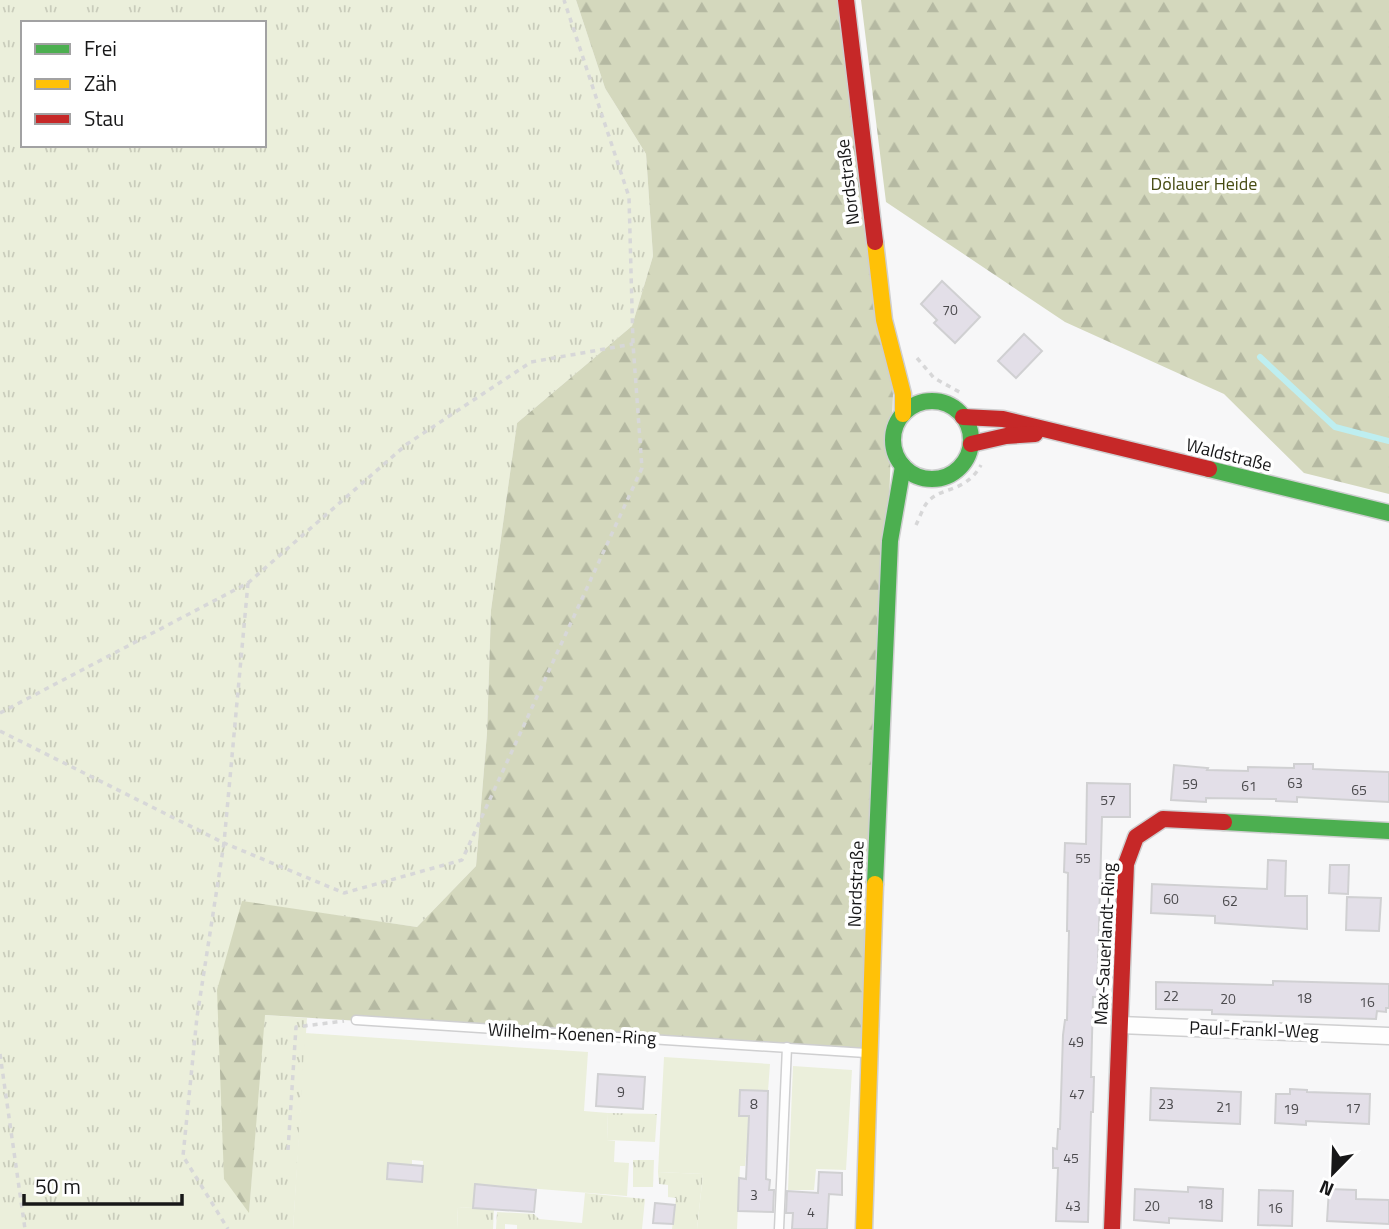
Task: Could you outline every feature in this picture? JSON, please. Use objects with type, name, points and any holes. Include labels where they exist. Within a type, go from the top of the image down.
[{"type":"street","name":"Nordstraße","points":[[846,0],[884,320],[903,394],[903,414],[897,422],[893,440],[903,466],[890,541],[864,1229]]},
{"type":"street","name":"Nordstraße","points":[[895,358],[931,401],[954,408],[963,416]]},
{"type":"street","points":[[903,414],[911,407],[931,401]]},
{"type":"street","points":[[963,416],[971,434],[971,444]]},
{"type":"street","name":"Waldstraße","points":[[963,416],[1003,419],[1389,513]]},
{"type":"street","name":"Waldstraße","points":[[971,444],[1006,436],[1059,433]]},
{"type":"street","name":"Nordstraße","points":[[890,541],[914,498],[929,479],[941,478],[961,466],[968,456],[971,444]]},
{"type":"street","points":[[903,466],[911,473],[929,479]]},
{"type":"street","name":"Max-Sauerlandt-Ring","points":[[1112,1229],[1126,864],[1136,837],[1163,819],[1389,831]]},
{"type":"street","name":"Paul-Frankl-Weg","points":[[1120,1025],[1389,1036]]},
{"type":"lane","name":"Wilhelm-Koenen-Ring","points":[[356,1020],[869,1054]]},
{"type":"lane","points":[[779,1229],[787,1047]]},
{"type":"path","points":[[0,731],[224,843],[344,894],[462,860],[642,468],[633,344],[629,197],[564,0]]},
{"type":"path","points":[[0,713],[248,583],[407,444],[531,362],[633,344]]},
{"type":"path","points":[[912,349],[921,364],[934,377],[970,398]]},
{"type":"path","points":[[915,527],[927,503],[937,495],[958,488],[974,477],[983,463]]},
{"type":"path","points":[[228,1229],[183,1156],[197,1017],[224,843],[248,583]]},
{"type":"path","points":[[288,1150],[296,1027],[356,1020]]},
{"type":"path","points":[[0,1054],[25,1229]]},
{"type":"green space","points":[[0,0],[576,0],[605,88],[646,154],[653,256],[632,326],[517,423],[491,610],[487,733],[476,866],[417,927],[242,902],[249,1212],[264,1015],[307,1018],[293,1229],[0,1229]]},
{"type":"green space","points":[[576,0],[839,0],[893,394],[869,1053],[265,1015],[249,1213],[224,1179],[217,990],[242,901],[417,927],[476,866],[487,733],[491,610],[517,423],[632,326],[653,256],[646,154],[605,88]]},
{"type":"green space","name":"Dölauer Heide","points":[[861,0],[1389,0],[1389,494],[1304,473],[1224,394],[1065,322],[886,202]]},
{"type":"green space","points":[[305,1033],[588,1052],[584,1111],[608,1113],[607,1140],[615,1141],[614,1162],[629,1163],[627,1196],[475,1184],[473,1208],[458,1207],[457,1229],[293,1229]],"holes":[[[412,1160],[423,1161],[422,1182],[387,1179],[388,1163],[412,1165]]]},
{"type":"green space","points":[[664,1057],[770,1064],[768,1091],[740,1091],[739,1116],[750,1116],[745,1166],[740,1166],[737,1229],[697,1229],[703,1174],[658,1172]]},
{"type":"green space","points":[[793,1066],[852,1070],[846,1170],[816,1169],[814,1190],[788,1190]]},
{"type":"green space","points":[[608,1113],[657,1114],[655,1142],[607,1140]]},
{"type":"green space","points":[[633,1160],[654,1160],[653,1187],[633,1187]]},
{"type":"green space","points":[[658,1172],[703,1174],[697,1229],[672,1229],[676,1198],[668,1197],[668,1185],[659,1184]]},
{"type":"green space","points":[[585,1193],[645,1199],[642,1229],[517,1229],[517,1225],[505,1224],[505,1229],[496,1229],[497,1212],[534,1214],[539,1219],[582,1223]]},
{"type":"green space","points":[[458,1207],[494,1209],[493,1229],[457,1229]]},
{"type":"building","points":[[942,281],[980,317],[955,343],[934,323],[937,320],[921,304]]},
{"type":"building","points":[[1024,334],[1042,351],[1016,378],[998,361]]},
{"type":"building","points":[[1294,764],[1313,764],[1313,769],[1389,772],[1389,802],[1297,797],[1297,802],[1276,799],[1206,798],[1206,802],[1171,800],[1174,765],[1208,768],[1207,770],[1248,771],[1248,767],[1294,768]]},
{"type":"building","points":[[1087,783],[1130,784],[1130,817],[1102,817],[1097,997],[1093,997],[1091,1077],[1094,1077],[1088,1222],[1056,1221],[1058,1168],[1053,1168],[1053,1148],[1057,1149],[1060,1129],[1063,1035],[1067,1020],[1069,931],[1068,873],[1064,872],[1065,843],[1086,844]]},
{"type":"building","points":[[1268,860],[1286,861],[1285,896],[1307,896],[1307,929],[1215,923],[1215,916],[1151,913],[1152,884],[1267,889]]},
{"type":"building","points":[[1330,865],[1349,865],[1348,894],[1329,893]]},
{"type":"building","points":[[1347,897],[1381,898],[1379,931],[1346,930]]},
{"type":"building","points":[[1273,981],[1389,984],[1389,1008],[1386,1008],[1386,1012],[1377,1011],[1376,1019],[1212,1014],[1212,1010],[1156,1009],[1156,982],[1273,985]]},
{"type":"building","points":[[598,1074],[645,1077],[643,1109],[596,1106]]},
{"type":"building","points":[[1151,1088],[1241,1092],[1240,1124],[1150,1120]]},
{"type":"building","points":[[1290,1089],[1370,1094],[1369,1124],[1306,1121],[1306,1125],[1275,1123],[1276,1094],[1290,1094]]},
{"type":"building","points":[[740,1090],[768,1091],[766,1179],[770,1180],[769,1190],[774,1190],[773,1212],[738,1211],[739,1178],[746,1179],[749,1116],[739,1116]]},
{"type":"building","points":[[388,1163],[423,1166],[422,1182],[387,1179]]},
{"type":"building","points":[[819,1172],[842,1173],[842,1195],[829,1194],[827,1229],[792,1229],[793,1213],[786,1213],[787,1191],[818,1193]]},
{"type":"building","points":[[475,1184],[536,1190],[534,1212],[473,1208]]},
{"type":"building","points":[[1188,1187],[1223,1189],[1222,1221],[1169,1218],[1169,1223],[1134,1220],[1135,1189],[1188,1192]]},
{"type":"building","points":[[1329,1189],[1356,1190],[1356,1199],[1389,1200],[1389,1224],[1327,1221]]},
{"type":"building","points":[[1259,1190],[1293,1191],[1292,1226],[1258,1225]]},
{"type":"building","points":[[655,1203],[675,1205],[673,1224],[653,1223]]},
{"type":"waterway","points":[[1260,357],[1335,427],[1389,441]]},
{"type":"traffic: fast","points":[[932,401],[947,404],[964,418],[971,440],[968,455],[954,472],[932,479],[917,476],[900,462],[893,440],[896,425],[910,408],[932,401]]},
{"type":"traffic: fast","points":[[875,884],[890,541],[903,466]]},
{"type":"traffic: fast","points":[[1209,469],[1389,513]]},
{"type":"traffic: fast","points":[[1224,822],[1389,831]]},
{"type":"traffic: slow","points":[[875,242],[884,320],[903,394],[903,414]]},
{"type":"traffic: slow","points":[[864,1229],[875,884]]},
{"type":"traffic: jam","points":[[846,0],[875,242]]},
{"type":"traffic: jam","points":[[963,417],[1003,419],[1209,469]]},
{"type":"traffic: jam","points":[[971,444],[1006,436],[1035,434]]},
{"type":"traffic: jam","points":[[1112,1229],[1126,864],[1136,837],[1163,819],[1224,822]]}]
